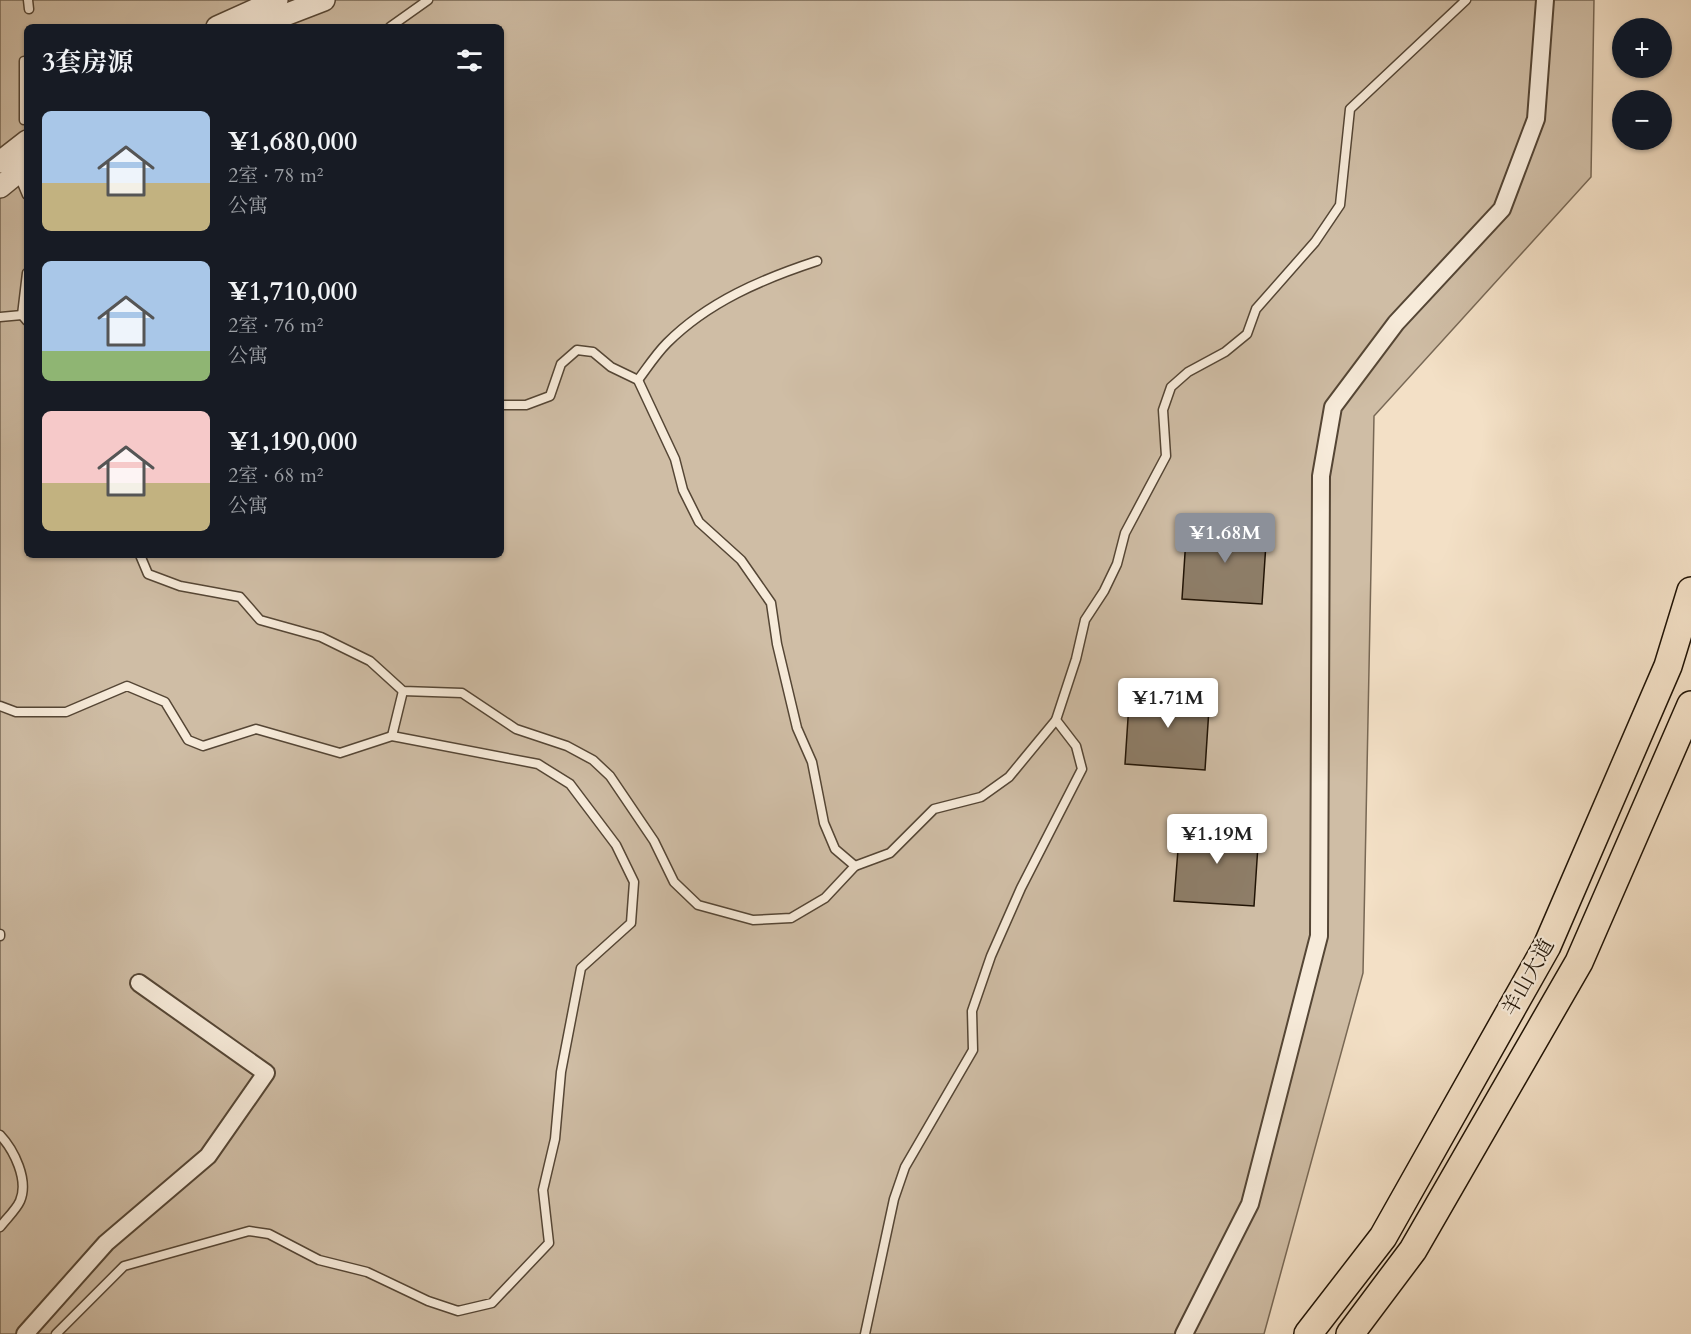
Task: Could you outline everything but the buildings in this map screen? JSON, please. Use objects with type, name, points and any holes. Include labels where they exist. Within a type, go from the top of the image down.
[{"type":"main road","name":"羊山大道","points":[[1308,1334],[1383,1237],[1547,946],[1668,666],[1691,591]]},
{"type":"main road","name":"羊山大道","points":[[1350,1334],[1413,1250],[1579,962],[1691,705]]},
{"type":"street","points":[[224,24],[277,0]]},
{"type":"street","points":[[262,24],[324,0]]},
{"type":"street","points":[[1184,1334],[1250,1204],[1319,936],[1321,476],[1333,407],[1396,323],[1502,209],[1536,119],[1545,0]]},
{"type":"street","points":[[0,162],[24,131]]},
{"type":"street","points":[[0,187],[24,175]]},
{"type":"street","points":[[25,1334],[106,1243],[208,1156],[266,1073],[139,983]]},
{"type":"lane","points":[[394,24],[428,0]]},
{"type":"lane","points":[[141,558],[148,574],[180,586],[240,597],[260,620],[321,637],[370,661],[403,691],[462,693],[516,729],[567,746],[593,760],[610,776],[654,841],[674,882],[698,905],[753,920],[791,918],[825,898],[855,866],[891,853],[934,809],[981,797],[1010,777],[1056,720],[1076,659],[1085,620],[1104,591],[1117,564],[1125,533],[1166,456],[1163,410],[1171,387],[1188,372],[1224,352],[1247,334],[1256,309],[1315,242],[1340,205],[1350,109],[1466,0]]},
{"type":"lane","points":[[638,380],[666,343],[713,307],[769,277],[817,261]]},
{"type":"lane","points":[[0,317],[24,318]]},
{"type":"lane","points":[[504,405],[526,405],[550,396],[561,364],[577,350],[593,352],[611,367],[638,380],[675,459],[683,490],[699,522],[741,560],[771,603],[777,644],[796,728],[812,762],[824,823],[835,849],[855,866]]},
{"type":"lane","points":[[0,706],[16,712],[66,712],[127,686],[165,702],[188,740],[203,746],[256,729],[340,753],[393,736],[538,764],[570,784],[616,845],[634,882],[631,923],[581,968],[561,1072],[555,1139],[543,1190],[549,1243],[492,1303],[458,1311],[367,1272],[319,1260],[269,1234],[249,1231],[124,1266],[56,1334]]},
{"type":"lane","points":[[393,736],[403,691]]},
{"type":"lane","points":[[865,1334],[894,1199],[905,1167],[973,1050],[972,1011],[991,956],[1021,888],[1082,769],[1076,746],[1056,720]]},
{"type":"lane","points":[[0,1135],[7,1143],[21,1171],[21,1199],[0,1227]]},
{"type":"shaded area","points":[[0,0],[1594,0],[1591,177],[1374,416],[1363,973],[1264,1334],[0,1334]]}]
